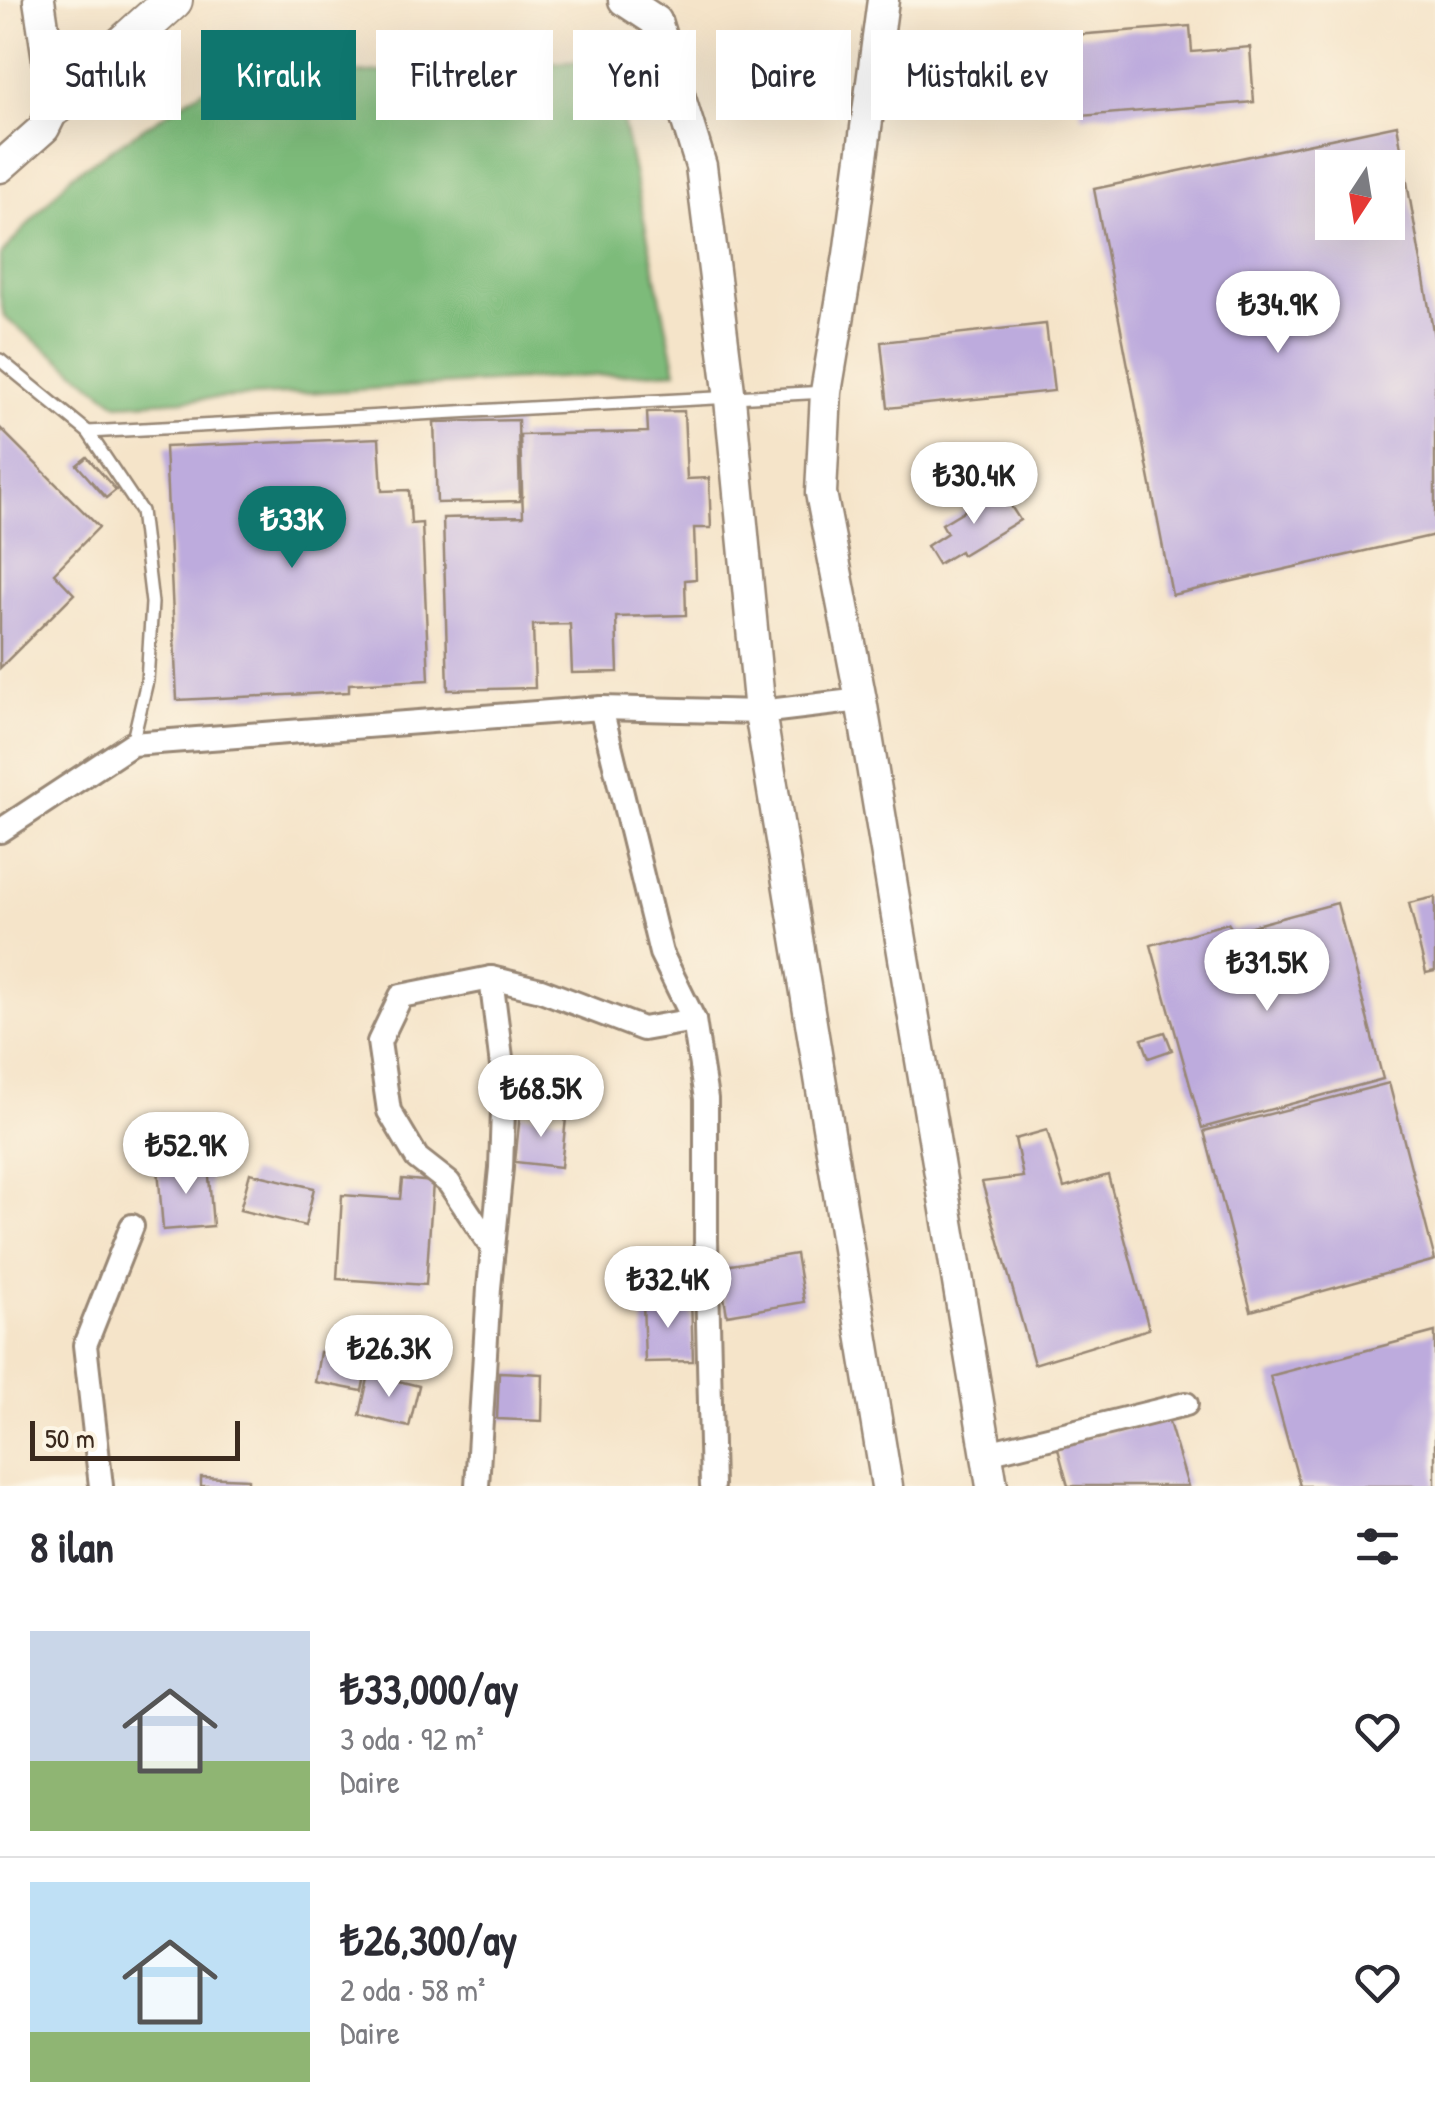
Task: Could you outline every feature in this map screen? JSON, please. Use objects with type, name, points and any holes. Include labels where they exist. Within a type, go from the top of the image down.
[{"type":"highway","points":[[140,30],[173,0]]},
{"type":"street","points":[[39,0],[44,30]]},
{"type":"street","points":[[624,0],[656,21],[701,166],[730,399],[760,712],[887,1486]]},
{"type":"street","points":[[883,0],[850,255],[826,392],[821,493],[861,700],[992,1486]]},
{"type":"street","points":[[0,166],[48,120]]},
{"type":"street","points":[[0,831],[132,744],[601,708],[760,712],[861,700]]},
{"type":"street","points":[[601,708],[661,953],[694,1020],[706,1099],[712,1486]]},
{"type":"street","points":[[493,1249],[449,1183],[417,1158],[389,1111],[379,1042],[401,996],[491,978],[541,990],[643,1029],[694,1020]]},
{"type":"street","points":[[476,1486],[504,1082],[491,978]]},
{"type":"street","points":[[102,1486],[84,1346],[132,1226]]},
{"type":"street","points":[[987,1452],[1186,1404]]},
{"type":"lane","points":[[0,360],[88,432],[140,511],[152,603],[147,681],[132,744]]},
{"type":"lane","points":[[88,432],[826,392]]},
{"type":"green space","points":[[573,62],[573,120],[623,120],[676,371],[118,404],[4,317],[0,256],[72,175],[156,120],[181,120],[181,104],[201,91],[201,120],[356,120],[356,74],[376,72],[376,120],[553,120],[553,63]]},
{"type":"building","points":[[1190,26],[1192,52],[1250,47],[1254,102],[1083,116],[1083,34]]},
{"type":"building","points":[[1397,125],[1401,150],[1315,150],[1315,240],[1405,240],[1405,171],[1435,342],[1435,535],[1172,595],[1094,189]]},
{"type":"building","points":[[1046,324],[1054,391],[888,408],[881,342]]},
{"type":"building","points":[[684,411],[687,479],[709,478],[711,528],[694,528],[696,579],[685,580],[686,615],[616,617],[618,672],[572,673],[570,624],[533,625],[535,688],[448,690],[443,518],[523,516],[520,435],[648,432],[647,412]]},
{"type":"building","points":[[518,420],[520,501],[437,503],[434,422]]},
{"type":"building","points":[[0,428],[99,527],[54,573],[74,594],[0,668]]},
{"type":"building","points":[[379,438],[382,491],[409,490],[411,524],[422,523],[429,680],[349,684],[349,692],[177,700],[165,447]]},
{"type":"building","points":[[87,457],[116,490],[106,498],[77,465]]},
{"type":"building","points":[[1000,489],[1020,520],[962,555],[960,551],[938,564],[927,546],[947,533],[942,524]]},
{"type":"building","points":[[1435,897],[1435,971],[1426,973],[1409,903]]},
{"type":"building","points":[[1337,903],[1383,1079],[1202,1128],[1151,945],[1228,923],[1233,931]]},
{"type":"building","points":[[1165,1032],[1172,1050],[1149,1058],[1142,1039]]},
{"type":"building","points":[[1389,1083],[1435,1260],[1251,1311],[1204,1131]]},
{"type":"building","points":[[520,1114],[566,1118],[561,1167],[515,1162]]},
{"type":"building","points":[[1047,1130],[1064,1188],[1108,1175],[1149,1329],[1034,1364],[982,1182],[1023,1177],[1015,1139]]},
{"type":"building","points":[[208,1164],[213,1226],[163,1230],[158,1168]]},
{"type":"building","points":[[250,1173],[314,1188],[305,1226],[240,1210]]},
{"type":"building","points":[[402,1179],[433,1182],[426,1285],[337,1279],[342,1195],[400,1199]]},
{"type":"building","points":[[796,1254],[804,1302],[727,1315],[719,1267]]},
{"type":"building","points":[[691,1299],[693,1361],[645,1362],[643,1301]]},
{"type":"building","points":[[1435,1332],[1435,1486],[1300,1486],[1270,1376]]},
{"type":"building","points":[[320,1352],[368,1361],[362,1391],[315,1382]]},
{"type":"building","points":[[499,1372],[543,1374],[542,1421],[497,1419]]},
{"type":"building","points":[[369,1374],[419,1386],[409,1427],[360,1415]]},
{"type":"building","points":[[1168,1419],[1188,1486],[1068,1486],[1057,1445]]},
{"type":"building","points":[[201,1477],[248,1479],[248,1486],[201,1486]]}]
